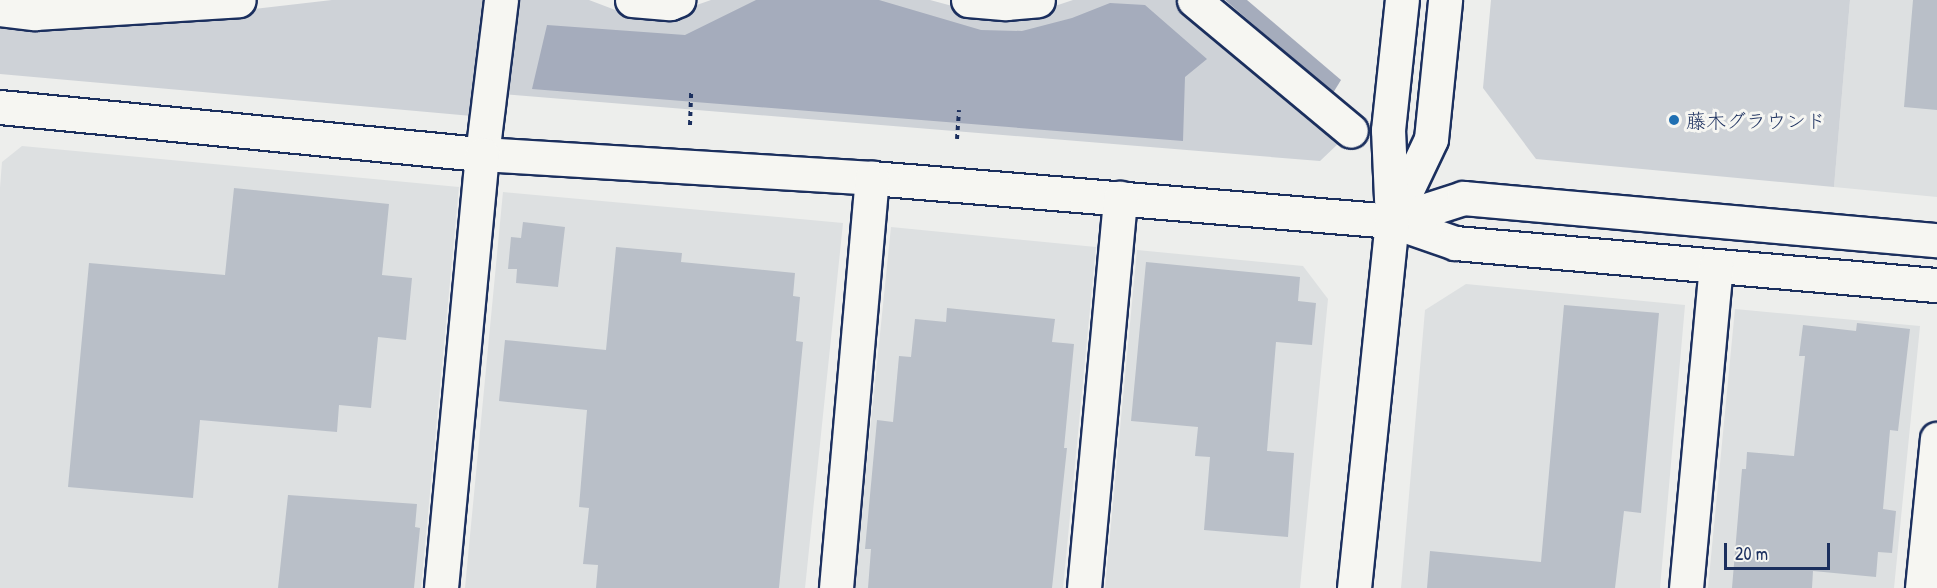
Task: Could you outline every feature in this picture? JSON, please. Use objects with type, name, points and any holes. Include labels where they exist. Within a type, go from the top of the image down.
[{"type":"street","points":[[0,9],[35,13],[239,0]]},
{"type":"street","points":[[441,588],[482,154],[501,0]]},
{"type":"street","points":[[632,0],[670,3],[678,0]]},
{"type":"street","points":[[968,0],[1006,3],[1038,0]]},
{"type":"street","points":[[1194,0],[1351,131]]},
{"type":"street","points":[[1354,588],[1392,221],[1388,130],[1402,0]]},
{"type":"street","points":[[1392,221],[1431,139],[1445,0]]},
{"type":"street","points":[[0,107],[482,154],[872,178],[1392,221],[1455,243],[1937,285]]},
{"type":"street","points":[[836,588],[872,178]]},
{"type":"street","points":[[1084,588],[1120,198]]},
{"type":"street","points":[[1392,221],[1463,198],[1937,240]]},
{"type":"street","points":[[1686,588],[1716,266]]},
{"type":"street","points":[[1922,588],[1937,439]]},
{"type":"path","points":[[690,125],[692,89]]},
{"type":"path","points":[[957,139],[959,110]]},
{"type":"shaded area","points":[[332,0],[483,0],[472,116],[0,74],[0,22],[169,19]]},
{"type":"shaded area","points":[[512,0],[589,0],[618,11],[671,14],[711,0],[930,0],[971,11],[1049,8],[1073,0],[1178,0],[1340,142],[1320,161],[502,94]]},
{"type":"shaded area","name":"藤木グラウンド","points":[[1491,0],[1850,0],[1834,187],[1536,159],[1483,88]]},
{"type":"shaded area","points":[[1850,0],[1937,0],[1937,197],[1834,187]]},
{"type":"shaded area","points":[[22,146],[459,187],[421,588],[0,588],[0,188],[2,162]]},
{"type":"shaded area","points":[[503,192],[843,223],[805,588],[465,588]]},
{"type":"shaded area","points":[[891,227],[1096,247],[1063,588],[854,588]]},
{"type":"shaded area","points":[[1137,250],[1303,266],[1328,299],[1300,588],[1105,588]]},
{"type":"shaded area","points":[[1466,284],[1685,305],[1660,588],[1401,588],[1425,310]]},
{"type":"shaded area","points":[[1735,309],[1920,326],[1894,588],[1708,588]]},
{"type":"water","points":[[756,0],[879,0],[981,30],[1022,31],[1072,18],[1110,3],[1145,5],[1207,59],[1185,77],[1183,141],[532,89],[547,25],[685,35]]},
{"type":"water","points":[[1225,0],[1247,0],[1341,80],[1333,93]]},
{"type":"building","points":[[1913,0],[1937,0],[1937,110],[1904,107]]},
{"type":"building","points":[[234,188],[389,204],[382,275],[412,278],[406,340],[378,337],[371,408],[339,405],[337,432],[200,420],[193,498],[68,487],[89,263],[225,275]]},
{"type":"building","points":[[523,222],[565,227],[558,287],[516,283],[517,269],[508,269],[511,237],[521,238]]},
{"type":"building","points":[[616,247],[682,253],[681,262],[795,273],[793,296],[800,297],[796,341],[803,342],[779,588],[596,588],[598,565],[583,564],[589,508],[579,507],[587,410],[499,401],[505,340],[606,350]]},
{"type":"building","points":[[1146,262],[1300,277],[1298,301],[1316,303],[1312,345],[1276,342],[1267,451],[1294,453],[1288,537],[1204,530],[1210,457],[1195,456],[1198,427],[1131,421]]},
{"type":"building","points":[[1564,305],[1659,313],[1641,513],[1624,511],[1615,588],[1427,588],[1430,551],[1541,562]]},
{"type":"building","points":[[947,308],[1055,319],[1052,342],[1074,344],[1064,448],[1067,448],[1052,588],[868,588],[871,549],[865,549],[877,420],[893,422],[899,356],[911,357],[915,319],[946,322]]},
{"type":"building","points":[[1857,323],[1910,329],[1898,431],[1890,430],[1883,509],[1896,511],[1892,553],[1878,552],[1876,577],[1813,571],[1812,588],[1732,588],[1742,469],[1746,469],[1747,452],[1794,456],[1805,356],[1799,356],[1803,325],[1856,331]]},
{"type":"building","points":[[288,495],[417,504],[415,527],[420,528],[414,588],[278,588]]},
{"type":"place","name":"藤木グラウンド","points":[[1674,120]]}]
